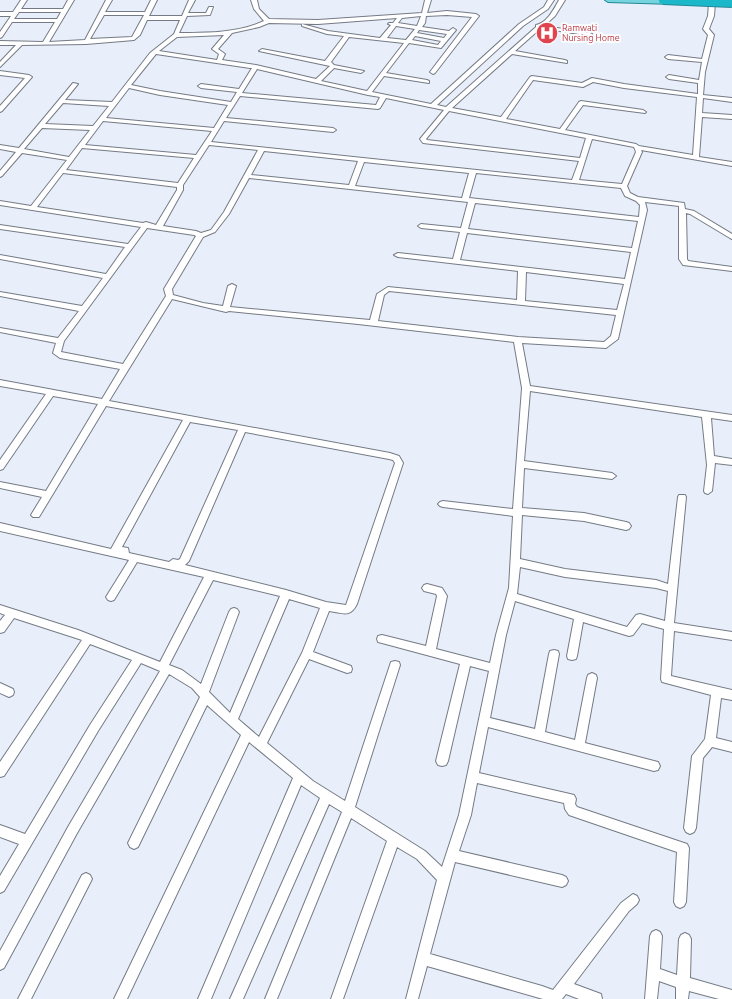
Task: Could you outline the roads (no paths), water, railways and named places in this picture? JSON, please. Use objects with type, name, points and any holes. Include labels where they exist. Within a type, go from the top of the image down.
[{"type":"highway","points":[[663,0],[732,2]]},
{"type":"highway","points":[[718,2],[732,2]]},
{"type":"main road","points":[[609,0],[718,2]]},
{"type":"street","points":[[0,36],[24,0]]},
{"type":"street","points":[[45,44],[71,0]]},
{"type":"street","points":[[86,42],[109,0]]},
{"type":"street","points":[[0,43],[45,44],[136,37],[154,0]]},
{"type":"street","points":[[32,209],[154,52],[176,35],[192,0]]},
{"type":"street","points":[[254,0],[253,4],[258,12],[268,21]]},
{"type":"street","points":[[368,93],[418,28],[425,15],[428,0]]},
{"type":"street","points":[[433,106],[521,25],[546,8],[551,0]]},
{"type":"street","points":[[562,0],[553,15],[538,26],[448,108],[423,139],[425,142],[582,160]]},
{"type":"street","points":[[696,158],[702,82],[711,35],[706,29],[718,2]]},
{"type":"street","points":[[102,14],[185,17],[208,14],[211,8]]},
{"type":"street","points":[[0,14],[16,12],[65,11]]},
{"type":"street","points":[[176,35],[220,34],[257,26],[268,21],[301,23],[455,14],[477,17],[434,72]]},
{"type":"street","points":[[383,39],[400,17]]},
{"type":"street","points":[[301,23],[309,28],[348,36],[425,44],[439,47],[452,32],[366,19]]},
{"type":"street","points":[[11,20],[59,21]]},
{"type":"street","points":[[538,26],[590,35]]},
{"type":"street","points":[[219,61],[222,53],[215,48],[230,32]]},
{"type":"street","points":[[413,34],[446,40]]},
{"type":"street","points":[[317,81],[331,64],[348,36]]},
{"type":"street","points":[[425,44],[430,37]]},
{"type":"street","points":[[0,65],[20,44]]},
{"type":"street","points":[[262,51],[361,71]]},
{"type":"street","points":[[154,52],[256,67],[368,93],[502,120],[628,143],[638,148],[732,164]]},
{"type":"street","points":[[511,52],[565,62]]},
{"type":"street","points":[[668,57],[705,61]]},
{"type":"street","points":[[159,226],[180,190],[180,186],[256,67]]},
{"type":"street","points":[[0,73],[29,77],[0,110]]},
{"type":"street","points":[[382,74],[427,82]]},
{"type":"street","points":[[669,77],[702,82]]},
{"type":"street","points":[[502,120],[532,78],[584,85],[592,80],[702,97],[732,100]]},
{"type":"street","points":[[0,175],[74,84]]},
{"type":"street","points":[[127,86],[160,94],[232,104]]},
{"type":"street","points":[[201,86],[239,93],[378,107],[384,96]]},
{"type":"street","points":[[60,101],[113,104]]},
{"type":"street","points":[[562,130],[581,104],[643,112]]},
{"type":"street","points":[[700,115],[732,117]]},
{"type":"street","points":[[102,119],[216,130]]},
{"type":"street","points":[[223,119],[333,130]]},
{"type":"street","points":[[39,126],[94,128]]},
{"type":"street","points":[[575,182],[590,136]]},
{"type":"street","points":[[208,142],[262,149],[624,186]]},
{"type":"street","points":[[81,146],[198,157]]},
{"type":"street","points":[[0,147],[71,159]]},
{"type":"street","points":[[170,296],[189,302],[226,310],[518,340],[606,345],[615,337],[644,205],[637,199],[625,193],[624,186],[639,152],[638,148]]},
{"type":"street","points":[[36,515],[125,367],[170,296],[168,289],[200,236],[213,231],[227,213],[262,149]]},
{"type":"street","points":[[351,188],[362,159]]},
{"type":"street","points":[[456,262],[464,230],[473,170]]},
{"type":"street","points":[[62,171],[180,186]]},
{"type":"street","points":[[247,176],[640,219]]},
{"type":"street","points":[[637,199],[682,204],[684,262],[732,269]]},
{"type":"street","points":[[0,203],[32,209],[196,232],[200,236]]},
{"type":"street","points":[[682,210],[692,212],[732,237]]},
{"type":"street","points":[[125,367],[63,356],[57,353],[60,340],[146,224]]},
{"type":"street","points":[[421,226],[634,250]]},
{"type":"street","points":[[0,227],[130,246]]},
{"type":"street","points":[[398,255],[627,282]]},
{"type":"street","points":[[0,258],[106,276]]},
{"type":"street","points":[[521,302],[522,270]]},
{"type":"street","points":[[226,310],[232,286]]},
{"type":"street","points":[[373,324],[381,294],[388,289],[620,312]]},
{"type":"street","points":[[0,294],[83,309]]},
{"type":"street","points":[[0,330],[60,340]]},
{"type":"street","points":[[412,999],[424,959],[444,878],[465,815],[494,668],[511,596],[515,562],[526,388],[518,340]]},
{"type":"street","points":[[0,383],[188,418],[242,430],[390,456],[399,460],[399,467],[351,608],[344,610],[210,575],[0,527]]},
{"type":"street","points":[[526,388],[732,418]]},
{"type":"street","points":[[0,467],[51,393]]},
{"type":"street","points":[[706,414],[710,459],[708,491]]},
{"type":"street","points":[[188,418],[116,549],[178,564],[183,563],[242,430]]},
{"type":"street","points":[[710,459],[732,462]]},
{"type":"street","points":[[520,464],[612,476]]},
{"type":"street","points":[[0,485],[48,495]]},
{"type":"street","points":[[682,497],[669,626],[666,679],[732,695]]},
{"type":"street","points":[[443,504],[584,517],[626,526]]},
{"type":"street","points":[[111,596],[135,558]]},
{"type":"street","points":[[515,562],[565,573],[656,584],[673,589]]},
{"type":"street","points":[[0,964],[72,831],[165,668],[210,575]]},
{"type":"street","points":[[427,588],[439,591],[442,596],[430,652]]},
{"type":"street","points":[[232,721],[286,594]]},
{"type":"street","points":[[511,596],[629,632],[640,618],[669,626],[732,636]]},
{"type":"street","points":[[261,745],[307,654],[326,606]]},
{"type":"street","points":[[0,609],[88,639],[178,673],[196,685],[232,721],[299,777],[348,810],[421,855],[444,878]]},
{"type":"street","points":[[0,629],[12,612]]},
{"type":"street","points":[[134,843],[204,694],[234,612]]},
{"type":"street","points":[[572,656],[579,617]]},
{"type":"street","points":[[0,772],[88,639]]},
{"type":"street","points":[[382,639],[494,668]]},
{"type":"street","points":[[307,654],[347,669]]},
{"type":"street","points":[[539,735],[554,654]]},
{"type":"street","points":[[0,887],[94,728],[139,658]]},
{"type":"street","points":[[442,761],[466,661]]},
{"type":"street","points":[[271,999],[348,810],[395,665]]},
{"type":"street","points":[[579,746],[592,678]]},
{"type":"street","points":[[690,828],[698,756],[710,741],[717,692]]},
{"type":"street","points":[[484,721],[654,766]]},
{"type":"street","points":[[120,999],[247,734]]},
{"type":"street","points":[[710,741],[732,746]]},
{"type":"street","points":[[204,999],[299,777]]},
{"type":"street","points":[[473,777],[570,799],[569,805],[573,811],[683,848],[680,902]]},
{"type":"street","points":[[236,999],[327,796]]},
{"type":"street","points":[[0,831],[27,841]]},
{"type":"street","points":[[337,999],[394,838]]},
{"type":"street","points":[[452,855],[562,881]]},
{"type":"street","points":[[24,999],[86,878]]},
{"type":"street","points":[[424,959],[535,990],[554,998],[625,907],[633,900]]},
{"type":"street","points":[[652,999],[656,936]]},
{"type":"street","points":[[682,999],[685,939]]},
{"type":"street","points":[[654,972],[683,983],[732,996]]},
{"type":"street","points":[[564,987],[596,999]]},
{"type":"place","name":"Ramwati Nursing Home","points":[[547,33]]}]
